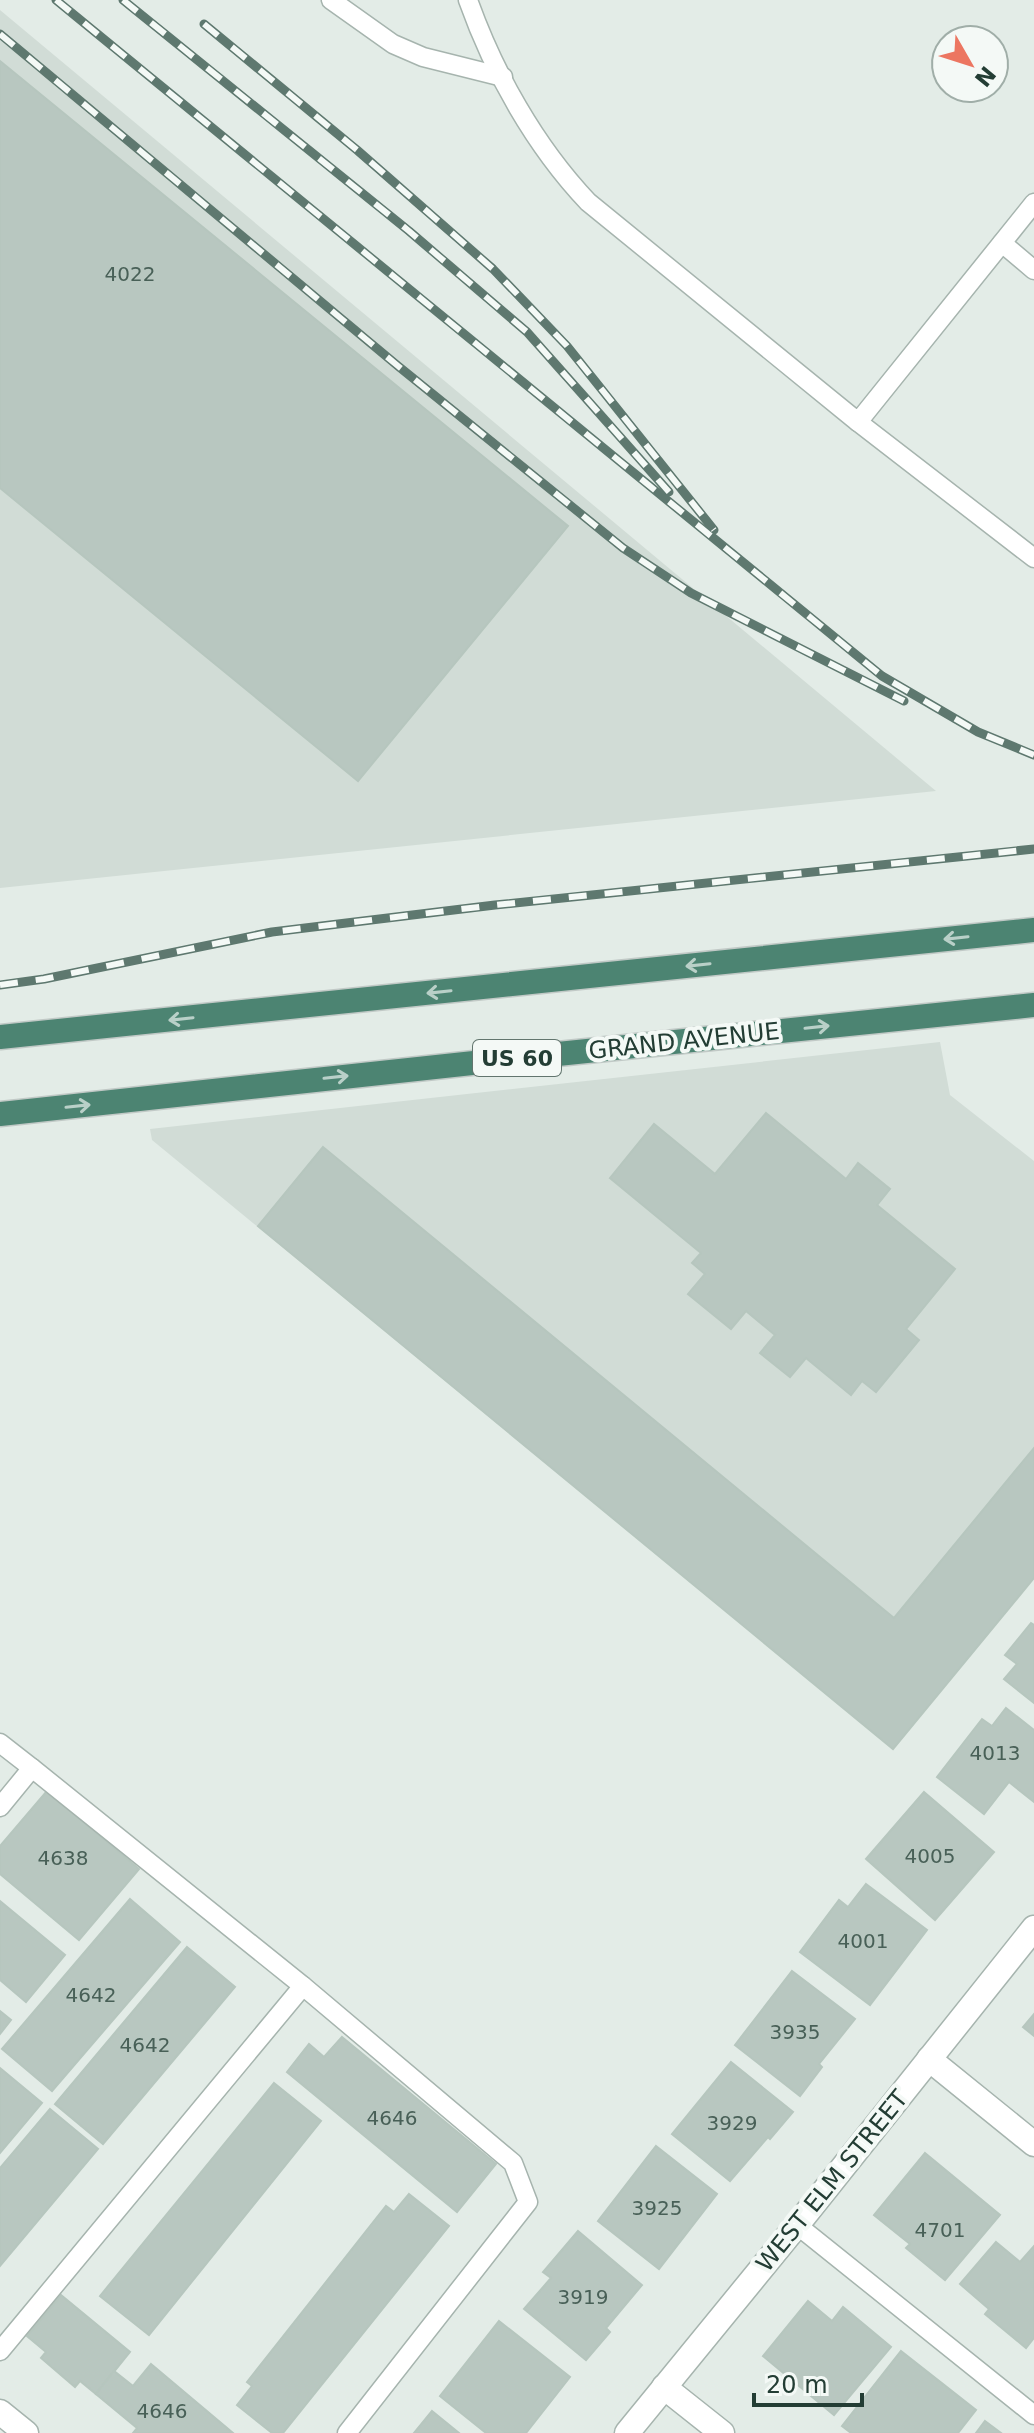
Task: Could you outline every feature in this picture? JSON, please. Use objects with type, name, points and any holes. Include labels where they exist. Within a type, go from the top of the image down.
[{"type":"highway","points":[[0,1037],[1034,930]]},
{"type":"highway","name":"GRAND AVENUE","points":[[0,1114],[1034,1005]]},
{"type":"street","name":"WEST ELM STREET","points":[[627,2433],[1034,1928]]},
{"type":"street","points":[[929,2059],[1034,2144]]},
{"type":"street","points":[[664,2387],[722,2433]]},
{"type":"street","points":[[0,2412],[26,2433]]},
{"type":"lane","points":[[331,0],[393,44],[423,57],[503,77]]},
{"type":"lane","points":[[468,0],[481,36],[547,153],[588,202],[858,422],[1034,558]]},
{"type":"lane","points":[[858,422],[1034,203]]},
{"type":"lane","points":[[1002,243],[1034,270]]},
{"type":"lane","points":[[0,1743],[303,1986],[513,2163],[528,2202],[347,2433]]},
{"type":"lane","points":[[0,1807],[32,1768]]},
{"type":"lane","points":[[0,2351],[303,1986]]},
{"type":"lane","points":[[797,2225],[1034,2415]]},
{"type":"shaded area","points":[[0,10],[936,791],[0,888]]},
{"type":"shaded area","points":[[940,1042],[950,1095],[1034,1161],[1034,1578],[893,1749],[152,1140],[150,1129]]},
{"type":"building","points":[[0,61],[568,526],[358,781],[0,488]]},
{"type":"building","points":[[766,1113],[846,1179],[858,1163],[890,1189],[877,1205],[955,1269],[906,1329],[919,1340],[876,1392],[862,1381],[851,1395],[806,1358],[790,1377],[760,1353],[775,1335],[746,1311],[731,1329],[688,1294],[705,1274],[692,1263],[701,1253],[610,1178],[654,1124],[715,1174]]},
{"type":"building","points":[[323,1147],[894,1618],[1034,1448],[1034,1578],[893,1749],[258,1226]]},
{"type":"building","points":[[1031,1623],[1034,1625],[1034,1703],[1004,1679],[1017,1664],[1005,1655]]},
{"type":"building","points":[[1006,1708],[1034,1730],[1034,1802],[1009,1782],[984,1814],[937,1777],[982,1719],[992,1726]]},
{"type":"building","points":[[47,1791],[139,1869],[79,1940],[0,1874],[0,1846]]},
{"type":"building","points":[[924,1792],[994,1852],[935,1920],[866,1859]]},
{"type":"building","points":[[866,1884],[927,1930],[870,2005],[800,1952],[839,1900],[848,1907]]},
{"type":"building","points":[[130,1899],[180,1942],[52,2091],[2,2049]]},
{"type":"building","points":[[0,1901],[65,1955],[26,2002],[0,1980]]},
{"type":"building","points":[[187,1947],[235,1987],[103,2144],[55,2104]]},
{"type":"building","points":[[792,1971],[855,2019],[819,2064],[822,2067],[800,2096],[735,2045]]},
{"type":"building","points":[[0,2011],[11,2020],[0,2034]]},
{"type":"building","points":[[1034,2014],[1034,2036],[1023,2027]]},
{"type":"building","points":[[342,2037],[496,2164],[457,2212],[287,2072],[309,2044],[324,2057]]},
{"type":"building","points":[[731,2062],[793,2112],[730,2181],[672,2134]]},
{"type":"building","points":[[0,2068],[42,2103],[0,2153]]},
{"type":"building","points":[[274,2083],[321,2121],[149,2335],[100,2296]]},
{"type":"building","points":[[50,2109],[98,2149],[0,2266],[0,2168]]},
{"type":"building","points":[[656,2146],[717,2194],[659,2269],[598,2221]]},
{"type":"building","points":[[925,2153],[1000,2215],[945,2280],[906,2248],[910,2244],[874,2215]]},
{"type":"building","points":[[409,2194],[449,2226],[283,2433],[272,2433],[237,2405],[252,2386],[247,2382],[386,2206],[394,2212]]},
{"type":"building","points":[[578,2231],[642,2285],[606,2328],[610,2332],[586,2360],[524,2309],[551,2278],[543,2272]]},
{"type":"building","points":[[996,2242],[1020,2262],[1034,2246],[1034,2338],[1026,2348],[985,2314],[989,2309],[960,2284]]},
{"type":"building","points":[[61,2295],[130,2352],[96,2394],[80,2381],[75,2387],[41,2358],[46,2352],[27,2336]]},
{"type":"building","points":[[808,2301],[832,2321],[843,2307],[891,2347],[834,2415],[763,2356]]},
{"type":"building","points":[[499,2321],[570,2377],[526,2433],[486,2433],[440,2396]]},
{"type":"building","points":[[901,2351],[976,2410],[958,2433],[851,2433],[842,2426]]},
{"type":"building","points":[[151,2364],[233,2433],[133,2433],[137,2428],[96,2394],[114,2371],[133,2386]]},
{"type":"building","points":[[432,2411],[459,2433],[414,2433]]},
{"type":"building","points":[[985,2421],[1001,2433],[976,2433]]},
{"type":"railway","points":[[56,0],[882,676],[978,732],[1034,755]]},
{"type":"railway","points":[[123,0],[409,231],[527,332],[669,492]]},
{"type":"railway","points":[[204,24],[357,150],[493,269],[567,346],[714,530]]},
{"type":"railway","points":[[0,34],[398,366],[623,548],[691,593],[904,701]]},
{"type":"railway","points":[[0,985],[44,979],[272,932],[495,905],[1034,849]]}]
